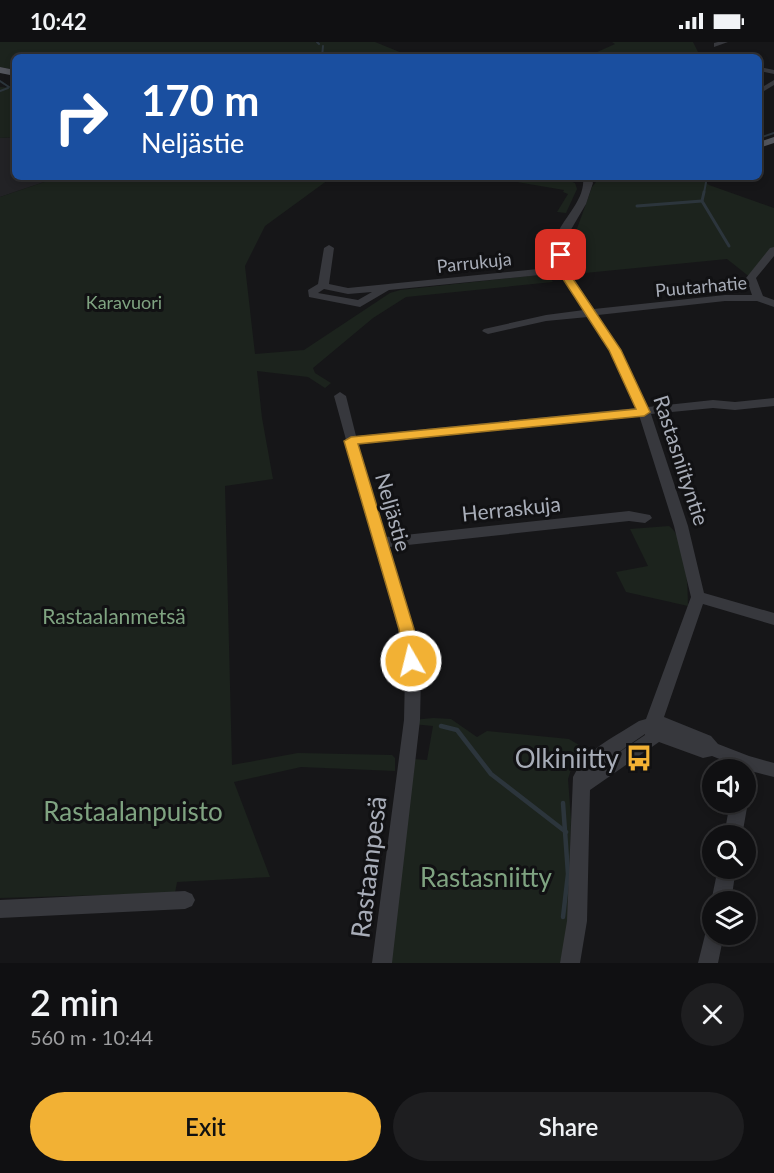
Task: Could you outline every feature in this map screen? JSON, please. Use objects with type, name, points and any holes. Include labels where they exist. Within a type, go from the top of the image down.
[{"type":"street","points":[[563,270],[561,238],[581,204],[585,181]]},
{"type":"street","name":"Parrukuja","points":[[329,248],[323,286],[313,290],[313,295],[360,304],[387,287],[563,270]]},
{"type":"street","name":"Puutarhatie","points":[[488,331],[536,319],[725,298],[758,298],[751,278],[774,250]]},
{"type":"street","name":"Rastasniityntie","points":[[563,270],[617,355],[644,412],[694,571],[698,597],[653,727]]},
{"type":"street","points":[[758,298],[774,304]]},
{"type":"street","name":"Neljästie","points":[[340,396],[406,629],[413,675],[412,720],[405,778]]},
{"type":"street","points":[[351,441],[712,404],[735,406],[774,402]]},
{"type":"street","name":"Herraskuja","points":[[380,543],[628,516],[645,518]]},
{"type":"street","points":[[698,597],[774,619]]},
{"type":"street","points":[[570,963],[578,921],[582,786],[651,740],[653,727],[703,751],[712,748],[733,759]]},
{"type":"street","points":[[756,767],[774,770]]},
{"type":"street","name":"Rastaanpesä","points":[[382,963],[405,778]]},
{"type":"street","points":[[0,909],[185,900]]},
{"type":"street","points":[[708,963],[712,945]]},
{"type":"shaded area","points":[[12,137],[12,180],[50,180],[0,197],[0,138]]},
{"type":"green space","points":[[0,42],[375,42],[405,54],[12,54],[12,69],[0,67]]},
{"type":"green space","points":[[612,42],[693,42],[699,54],[593,54],[615,44]]},
{"type":"green space","points":[[0,87],[12,88],[12,137],[0,138]]},
{"type":"green space","points":[[50,180],[328,180],[265,226],[245,266],[255,354],[304,350],[390,293],[400,290],[548,274],[553,282],[406,297],[373,318],[313,368],[315,373],[331,383],[325,388],[308,377],[257,371],[262,418],[273,479],[225,486],[232,765],[298,753],[392,755],[395,758],[395,771],[301,767],[234,782],[270,877],[177,882],[175,893],[0,898],[0,197]]},
{"type":"green space","points":[[505,180],[560,180],[575,183],[577,189],[566,213],[557,212],[568,194],[563,192],[564,190]]},
{"type":"green space","points":[[703,180],[709,185],[774,208],[774,250],[751,278],[727,259],[575,274],[570,248],[592,187],[596,182]]},
{"type":"green space","points":[[669,526],[675,532],[682,551],[688,606],[626,592],[616,572],[648,566],[630,529]]},
{"type":"green space","name":"Rastasniitty","points":[[451,719],[477,737],[487,731],[569,739],[579,745],[568,779],[571,819],[568,930],[560,963],[388,963],[413,759],[427,760],[433,726],[412,724],[412,720]]},
{"type":"waterway","points":[[322,54],[323,46]]},
{"type":"waterway","points":[[0,81],[9,87]]},
{"type":"waterway","points":[[0,91],[8,88]]},
{"type":"waterway","points":[[762,137],[774,133]]},
{"type":"waterway","points":[[704,193],[706,180]]},
{"type":"waterway","points":[[702,201],[704,192]]},
{"type":"waterway","points":[[637,206],[702,201]]},
{"type":"waterway","points":[[702,201],[729,246]]},
{"type":"waterway","points":[[441,726],[457,730],[491,774],[565,831]]},
{"type":"waterway","points":[[563,803],[565,831]]},
{"type":"waterway","points":[[563,917],[568,874],[565,831]]},
{"type":"place","name":"Olkiniitty","points":[[639,758]]},
{"type":"route","points":[[411,661],[406,629],[351,441],[644,412],[615,350],[566,276],[561,255]]},
{"type":"park label","name":"Karavuori","points":[[124,302]]},
{"type":"park label","name":"Rastaalanmetsä","points":[[114,615]]},
{"type":"park label","name":"Rastaalanpuisto","points":[[133,811]]}]
